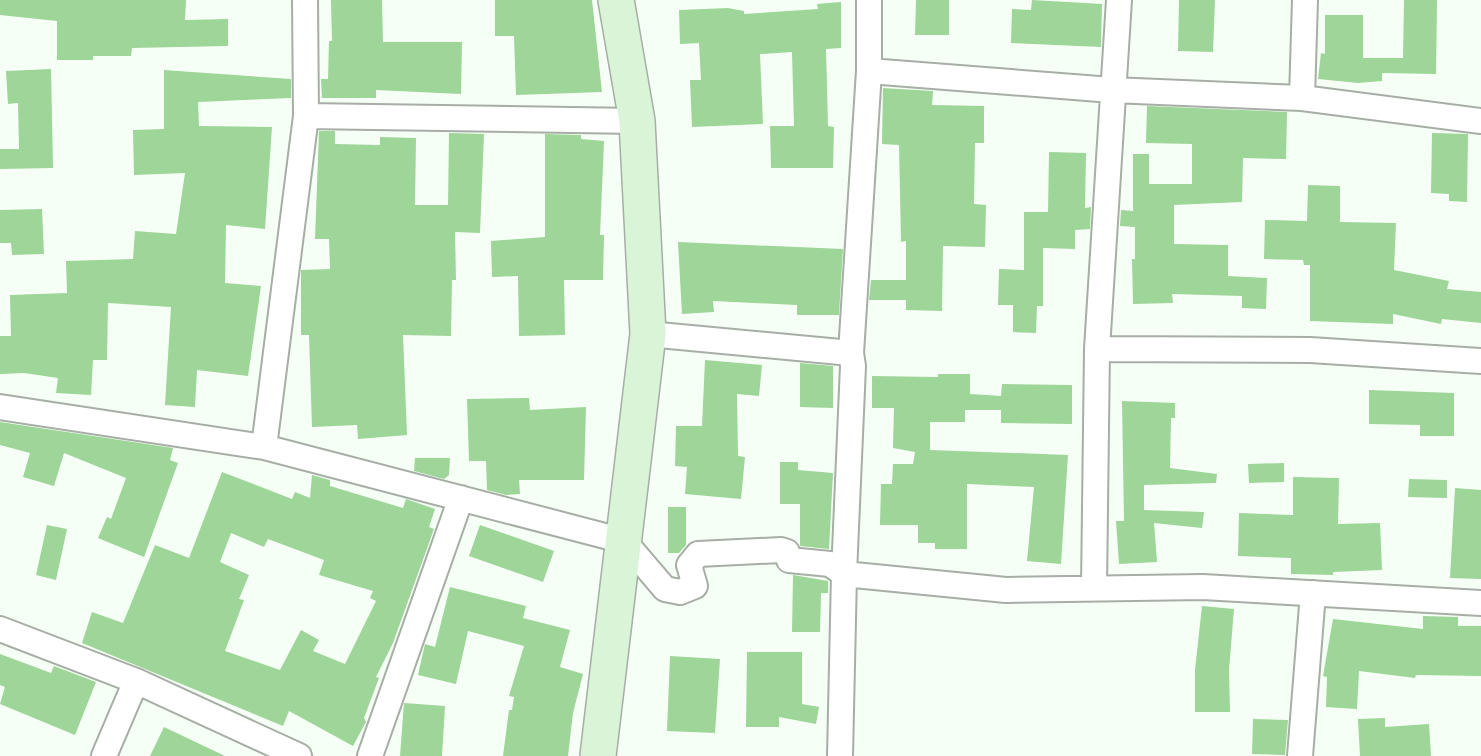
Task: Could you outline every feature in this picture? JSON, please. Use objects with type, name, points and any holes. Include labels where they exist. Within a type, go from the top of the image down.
[{"type":"main road","points":[[598,756],[648,334],[637,121],[616,0]]},
{"type":"street","points":[[264,447],[306,116],[305,0]]},
{"type":"street","points":[[840,756],[853,366],[851,353],[869,71],[869,0]]},
{"type":"street","points":[[1094,588],[1097,349],[1119,0]]},
{"type":"street","points":[[1302,98],[1305,0]]},
{"type":"street","points":[[869,71],[1112,90],[1302,98],[1481,121]]},
{"type":"street","points":[[306,116],[637,121]]},
{"type":"street","points":[[648,334],[851,353]]},
{"type":"street","points":[[1097,349],[1310,350],[1481,361]]},
{"type":"street","points":[[0,407],[264,447],[624,541],[665,589],[680,592],[695,586],[689,565],[698,554],[714,551],[781,550],[787,552],[789,561],[830,564],[844,574],[1006,590],[1203,587],[1481,603]]},
{"type":"street","points":[[370,756],[461,498]]},
{"type":"street","points":[[1300,756],[1313,593]]},
{"type":"street","points":[[0,629],[136,681],[299,756]]},
{"type":"street","points":[[104,756],[136,681]]},
{"type":"building","points":[[0,0],[186,0],[185,20],[228,19],[228,46],[132,48],[131,56],[57,60],[57,21],[0,15]]},
{"type":"building","points":[[331,0],[382,0],[383,42],[462,42],[461,94],[376,90],[376,98],[322,98],[321,79],[328,79],[329,41],[332,41]]},
{"type":"building","points":[[495,0],[592,0],[602,92],[516,95],[514,36],[495,36]]},
{"type":"building","points":[[916,0],[949,0],[949,35],[915,35]]},
{"type":"building","points":[[1032,0],[1102,4],[1101,47],[1011,43],[1012,9],[1031,10]]},
{"type":"building","points":[[1179,0],[1215,0],[1213,52],[1178,51]]},
{"type":"building","points":[[1404,0],[1437,0],[1436,74],[1382,73],[1382,81],[1358,83],[1318,79],[1321,53],[1325,54],[1325,15],[1363,15],[1363,58],[1403,58]]},
{"type":"building","points":[[841,2],[841,48],[826,49],[828,126],[834,127],[833,168],[771,168],[770,126],[794,126],[792,52],[760,54],[763,124],[692,127],[690,80],[701,80],[699,43],[680,44],[679,10],[728,8],[744,11],[744,14],[818,9],[817,4]]},
{"type":"building","points":[[51,69],[53,168],[0,169],[0,149],[19,149],[18,103],[8,104],[6,71]]},
{"type":"building","points":[[164,70],[291,79],[291,98],[198,102],[199,126],[272,127],[265,229],[226,225],[225,283],[261,286],[248,376],[197,370],[195,407],[165,405],[171,307],[108,303],[107,360],[93,360],[91,395],[56,393],[58,378],[24,373],[0,374],[0,336],[11,336],[10,295],[67,293],[66,261],[133,259],[135,231],[176,234],[185,173],[134,175],[133,130],[164,129]]},
{"type":"building","points":[[883,88],[933,91],[932,105],[984,106],[984,143],[975,143],[974,204],[986,205],[985,247],[943,246],[942,311],[906,310],[906,300],[869,300],[871,280],[906,280],[906,241],[901,242],[899,145],[882,144]]},
{"type":"building","points":[[1147,106],[1287,112],[1286,159],[1243,158],[1242,202],[1174,205],[1174,244],[1228,245],[1228,276],[1267,278],[1266,309],[1242,308],[1242,296],[1172,294],[1173,303],[1133,304],[1132,259],[1135,259],[1135,227],[1120,226],[1121,210],[1133,211],[1133,154],[1149,154],[1149,184],[1192,184],[1192,144],[1146,143]]},
{"type":"building","points":[[319,131],[335,131],[335,144],[380,145],[380,137],[416,138],[415,205],[448,205],[449,133],[484,134],[480,233],[455,232],[456,280],[452,280],[451,336],[403,335],[407,435],[358,439],[357,425],[312,427],[309,335],[301,335],[301,270],[330,269],[329,239],[315,239]]},
{"type":"building","points":[[1432,133],[1468,134],[1467,202],[1449,201],[1449,194],[1431,193]]},
{"type":"building","points":[[545,134],[581,135],[581,139],[604,141],[600,235],[604,235],[603,280],[564,280],[565,335],[519,336],[518,276],[492,277],[491,241],[545,237]]},
{"type":"building","points":[[1049,152],[1086,153],[1085,208],[1091,207],[1090,229],[1075,230],[1075,249],[1043,248],[1043,306],[1037,306],[1036,333],[1013,332],[1013,305],[998,305],[999,269],[1024,270],[1024,212],[1048,212]]},
{"type":"building","points":[[1308,185],[1340,186],[1340,222],[1396,223],[1394,270],[1449,281],[1447,289],[1481,292],[1481,323],[1442,319],[1441,324],[1393,314],[1393,324],[1310,321],[1310,265],[1304,265],[1303,260],[1264,259],[1265,220],[1307,221]]},
{"type":"building","points":[[42,209],[44,254],[12,255],[11,243],[0,243],[0,210]]},
{"type":"building","points":[[678,242],[843,249],[839,315],[797,315],[797,305],[713,301],[714,312],[682,314]]},
{"type":"building","points":[[705,360],[762,365],[759,396],[737,394],[738,456],[745,457],[741,499],[685,494],[687,467],[675,466],[676,426],[702,426]]},
{"type":"building","points":[[800,363],[833,366],[833,408],[800,407]]},
{"type":"building","points":[[938,374],[970,374],[970,394],[1001,396],[1002,384],[1072,385],[1072,424],[1001,423],[1001,410],[965,410],[965,422],[930,422],[930,450],[1068,455],[1061,564],[1027,561],[1034,487],[967,484],[967,549],[935,549],[935,543],[918,543],[918,525],[880,525],[881,484],[892,484],[893,464],[913,464],[915,452],[893,448],[894,408],[872,408],[872,376],[938,377]]},
{"type":"building","points":[[1369,390],[1454,393],[1454,436],[1420,436],[1420,425],[1369,424]]},
{"type":"building","points":[[529,398],[530,410],[586,407],[584,480],[519,480],[520,494],[506,495],[487,490],[486,461],[469,461],[467,399]]},
{"type":"building","points":[[1122,401],[1175,403],[1175,418],[1171,418],[1170,468],[1217,474],[1216,483],[1144,485],[1144,510],[1204,512],[1202,528],[1154,523],[1157,562],[1119,564],[1116,521],[1124,521]]},
{"type":"building","points":[[0,422],[173,448],[170,460],[178,463],[144,557],[98,538],[107,517],[111,519],[126,478],[64,453],[54,486],[23,477],[30,453],[0,445]]},
{"type":"building","points":[[415,458],[450,458],[449,475],[444,479],[414,471]]},
{"type":"building","points":[[780,462],[798,462],[798,470],[833,473],[829,549],[800,546],[800,504],[780,504]]},
{"type":"building","points":[[1284,463],[1284,482],[1249,483],[1248,464]]},
{"type":"building","points":[[222,472],[292,499],[295,492],[310,498],[312,475],[330,480],[330,486],[403,508],[406,499],[435,509],[429,527],[434,529],[393,643],[376,677],[379,678],[364,718],[366,722],[353,746],[289,711],[283,726],[82,643],[92,612],[123,623],[155,545],[189,558]],"holes":[[[231,533],[264,547],[268,539],[324,560],[319,575],[373,591],[370,598],[376,601],[345,664],[313,651],[319,640],[301,630],[280,670],[225,651],[244,600],[239,599],[249,575],[220,562]]]},
{"type":"building","points":[[1293,477],[1339,478],[1338,524],[1380,523],[1382,570],[1333,572],[1333,575],[1291,574],[1291,558],[1238,556],[1239,513],[1293,515]]},
{"type":"building","points":[[1409,479],[1447,480],[1447,498],[1408,497]]},
{"type":"building","points":[[1455,488],[1481,490],[1481,579],[1450,578]]},
{"type":"building","points":[[668,507],[686,507],[686,545],[679,553],[668,553]]},
{"type":"building","points":[[47,525],[67,529],[56,580],[36,575]]},
{"type":"building","points":[[480,525],[554,551],[543,582],[469,556]]},
{"type":"building","points":[[793,575],[828,581],[828,593],[821,593],[820,632],[792,632]]},
{"type":"building","points":[[450,587],[526,606],[523,618],[570,630],[560,667],[583,674],[573,713],[568,756],[503,756],[509,710],[512,710],[514,697],[509,696],[524,646],[468,631],[456,684],[418,675],[425,644],[435,647]]},
{"type":"building","points":[[1202,606],[1234,609],[1229,670],[1230,712],[1195,712],[1195,670]]},
{"type":"building","points":[[1423,616],[1458,617],[1458,626],[1481,626],[1481,676],[1416,675],[1415,678],[1359,671],[1357,709],[1326,707],[1327,677],[1323,676],[1333,619],[1423,629]]},
{"type":"building","points":[[747,652],[802,652],[802,704],[819,707],[816,724],[779,717],[779,727],[746,727]]},
{"type":"building","points":[[0,654],[51,673],[54,666],[96,682],[75,735],[0,704],[5,687],[0,685]]},
{"type":"building","points":[[670,656],[720,659],[715,733],[667,731]]},
{"type":"building","points":[[404,703],[445,706],[442,756],[400,756]]},
{"type":"building","points":[[1385,718],[1385,727],[1429,724],[1431,756],[1360,756],[1358,719]]},
{"type":"building","points":[[1253,719],[1288,720],[1285,755],[1252,754]]},
{"type":"building","points":[[164,727],[225,756],[150,756]]}]
